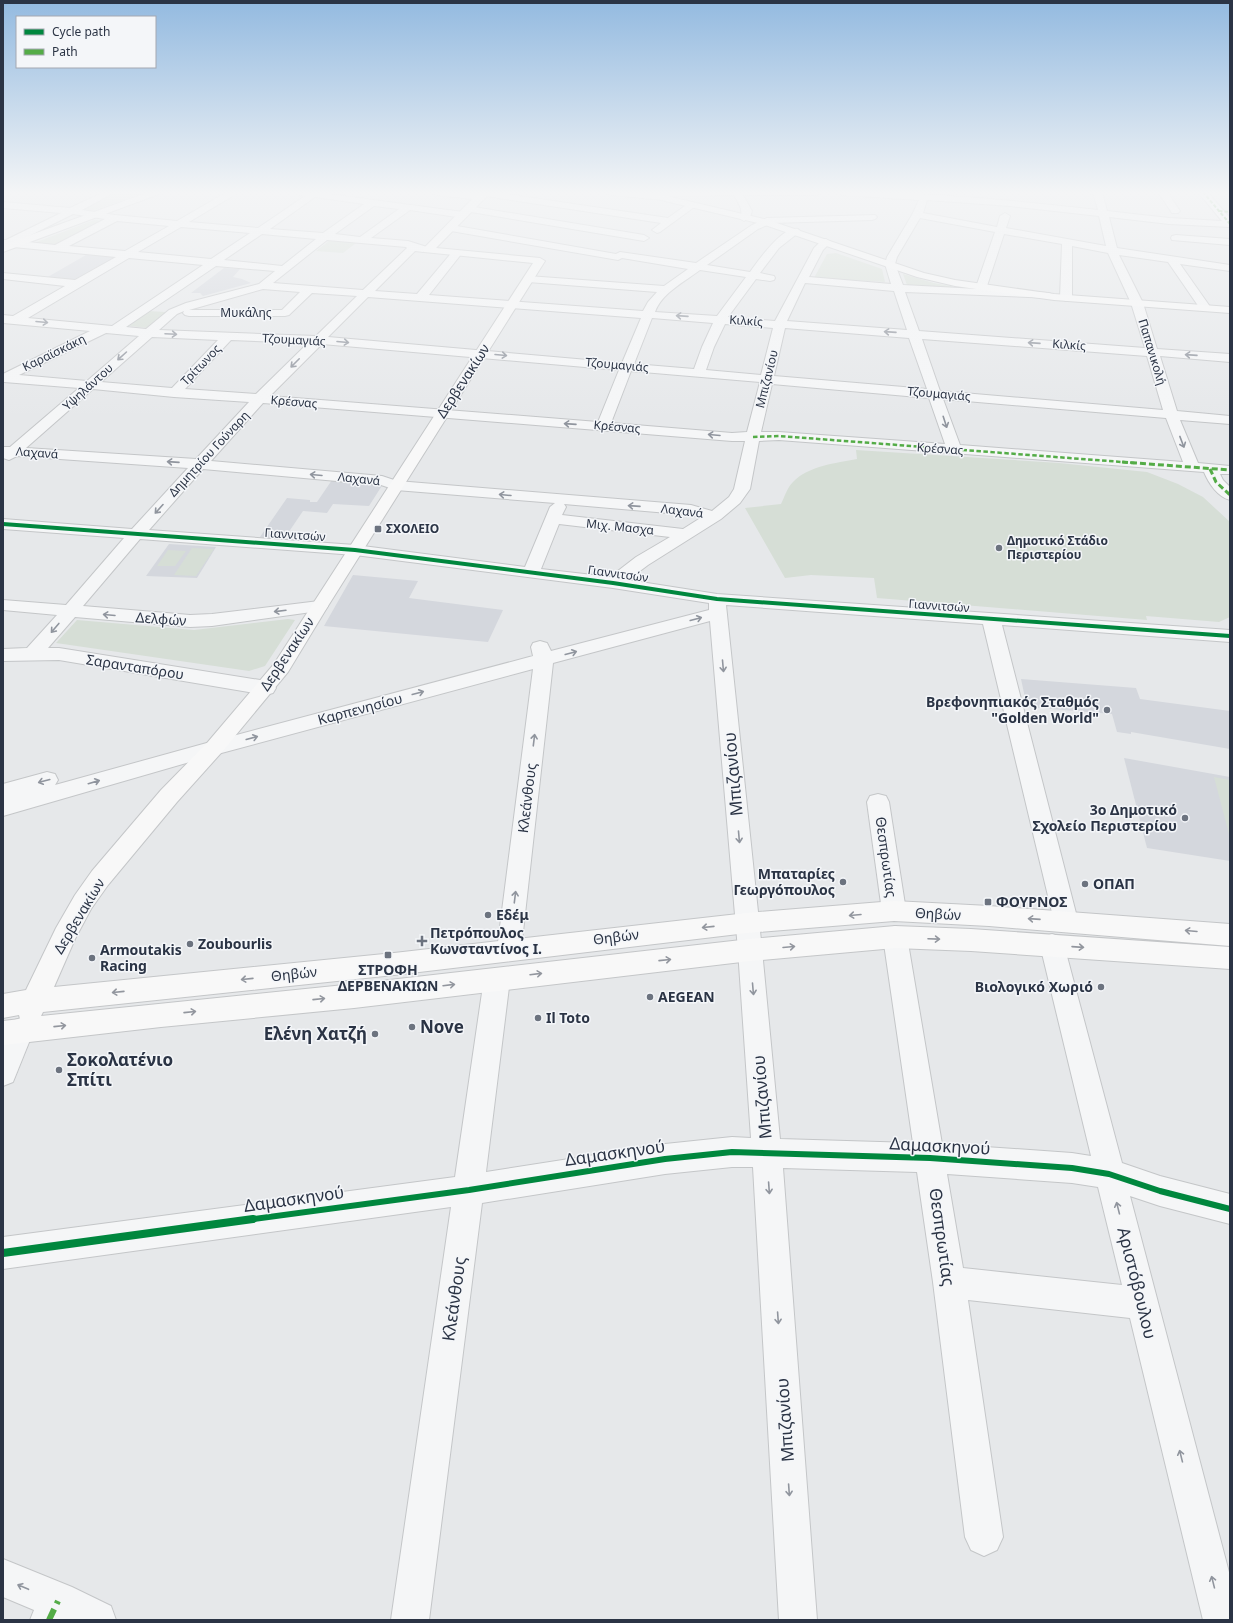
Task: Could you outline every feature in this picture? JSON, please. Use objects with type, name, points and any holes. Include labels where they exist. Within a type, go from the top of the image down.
[{"type":"street","points":[[3,326],[16,320],[105,268]]},
{"type":"street","name":"Καραϊσκάκη","points":[[4,378],[111,328],[204,268]]},
{"type":"street","points":[[268,268],[283,269]]},
{"type":"street","name":"Δημητρίου Γούναρη","points":[[33,654],[68,611],[136,534],[259,399],[391,268]]},
{"type":"street","points":[[421,297],[446,268]]},
{"type":"street","name":"Δερβενακίων","points":[[3,1073],[12,1032],[34,1001],[65,935],[83,902],[100,878],[170,796],[266,688],[281,668],[319,606],[536,268]]},
{"type":"street","points":[[603,426],[652,304],[658,295],[695,268]]},
{"type":"street","points":[[701,268],[770,278]]},
{"type":"street","points":[[699,373],[708,347],[721,319],[759,268]]},
{"type":"street","name":"Μπιζανίου","points":[[612,583],[642,561],[715,516],[735,500],[742,489],[780,324],[785,311],[809,268]]},
{"type":"street","points":[[891,268],[936,394],[954,450]]},
{"type":"street","points":[[901,268],[935,279],[1066,298],[1230,310]]},
{"type":"street","points":[[982,287],[988,268]]},
{"type":"street","points":[[1066,298],[1067,268]]},
{"type":"street","name":"Παπανικολή","points":[[1120,268],[1136,303],[1171,414],[1192,467]]},
{"type":"street","points":[[1177,268],[1205,308]]},
{"type":"street","points":[[263,286],[283,269]]},
{"type":"street","points":[[580,283],[593,274]]},
{"type":"street","points":[[3,276],[77,284]]},
{"type":"street","points":[[528,279],[666,290]]},
{"type":"street","points":[[803,280],[898,288],[1054,296]]},
{"type":"street","name":"Κιλκίς","points":[[263,286],[1230,358]]},
{"type":"street","name":"Υψηλάντου","points":[[3,462],[9,451],[89,386],[173,312],[197,303],[263,286]]},
{"type":"street","name":"Μυκάλης","points":[[173,312],[285,313],[310,289]]},
{"type":"street","name":"Τζουμαγιάς","points":[[3,319],[149,332],[228,337],[318,340],[1230,420]]},
{"type":"street","name":"Τρίτωνος","points":[[174,393],[228,337]]},
{"type":"street","name":"Κρέσνας","points":[[4,378],[442,414],[753,437],[779,436],[1230,470]]},
{"type":"street","name":"Λαχανά","points":[[9,451],[199,464],[382,481],[396,485],[691,510],[715,516]]},
{"type":"street","points":[[1210,469],[1216,482],[1230,494]]},
{"type":"street","points":[[531,572],[561,500]]},
{"type":"street","name":"Μιχ. Μασχα","points":[[553,519],[686,534]]},
{"type":"street","name":"Γιαννιτσών","points":[[3,524],[355,550],[612,583],[717,606],[991,619],[1230,636]]},
{"type":"street","name":"Δελφών","points":[[3,605],[190,621],[212,620],[319,606]]},
{"type":"street","name":"Μπιζανίου","points":[[717,606],[767,1154],[798,1620]]},
{"type":"street","name":"Καρπενησίου","points":[[3,808],[542,653],[717,606]]},
{"type":"street","points":[[991,619],[1066,921]]},
{"type":"street","name":"Καρπενησίου","points":[[3,792],[230,729],[542,653]]},
{"type":"street","name":"Κλεάνθους","points":[[509,950],[542,653]]},
{"type":"street","name":"Σαρανταπόρου","points":[[3,655],[59,654],[266,688]]},
{"type":"street","name":"Θεσπρωτίας","points":[[878,802],[949,1282],[984,1537]]},
{"type":"street","name":"Θηβών","points":[[3,1006],[34,1001],[394,964],[509,950],[748,937],[895,924],[1066,921],[1230,935]]},
{"type":"street","name":"Θηβών","points":[[895,924],[971,940],[1230,958]]},
{"type":"street","name":"Θηβών","points":[[12,1032],[354,996],[498,979],[748,937]]},
{"type":"street","name":"Αριστόβουλου","points":[[1052,945],[1222,1620]]},
{"type":"street","name":"Κλεάνθους","points":[[410,1620],[498,979]]},
{"type":"street","name":"Δαμασκηνού","points":[[3,1253],[469,1190],[665,1159],[732,1152],[930,1158],[1072,1168],[1109,1174],[1160,1191],[1230,1209]]},
{"type":"street","points":[[949,1282],[1142,1303]]},
{"type":"street","points":[[3,1578],[53,1611],[97,1620]]},
{"type":"shaded area","points":[[64,268],[99,268],[77,281],[46,278]]},
{"type":"shaded area","points":[[224,268],[240,269],[233,277],[251,283],[203,296],[200,293],[191,293]]},
{"type":"shaded area","points":[[820,268],[878,268],[882,269],[885,282],[814,278]]},
{"type":"shaded area","points":[[903,274],[934,283],[966,289],[907,285]]},
{"type":"shaded area","points":[[148,311],[166,312],[148,328],[129,326]]},
{"type":"shaded area","name":"Δημοτικό Στάδιο Περιστερίου","points":[[856,450],[1059,463],[1147,472],[1178,484],[1203,497],[1230,522],[1230,617],[1219,622],[1146,616],[1147,620],[877,598],[874,578],[811,575],[785,578],[745,508],[781,504],[789,487],[799,477],[806,472],[823,466],[857,459]]},
{"type":"shaded area","points":[[332,480],[383,484],[369,506],[333,504],[327,513],[303,511],[284,539],[260,537],[287,498],[317,502]]},
{"type":"shaded area","points":[[169,544],[216,547],[197,578],[146,576]]},
{"type":"shaded area","points":[[192,548],[214,549],[196,576],[174,575]]},
{"type":"shaded area","points":[[168,550],[186,551],[175,566],[157,566]]},
{"type":"shaded area","points":[[353,575],[418,581],[409,598],[503,610],[488,642],[324,626]]},
{"type":"shaded area","points":[[288,619],[295,620],[265,666],[249,671],[56,643],[77,620],[194,630]]},
{"type":"shaded area","points":[[1021,679],[1136,688],[1140,699],[1230,711],[1230,749],[1131,732],[1131,734],[1117,732],[1112,714],[1027,707]]},
{"type":"shaded area","name":"3ο Δημοτικό Σχολείο Περιστερίου","points":[[1124,758],[1230,777],[1230,861],[1147,848]]},
{"type":"shaded area","points":[[1214,777],[1230,780],[1230,838]]},
{"type":"marked path","points":[[753,437],[779,436],[1230,470]]},
{"type":"marked path","points":[[1210,469],[1216,482],[1230,495]]},
{"type":"marked path","points":[[49,1620],[58,1601]]},
{"type":"cycle path","points":[[3,524],[355,550],[613,583],[717,599],[1230,636]]},
{"type":"cycle path","points":[[3,1253],[469,1190],[665,1159],[732,1152],[930,1158],[1072,1168],[1109,1174],[1160,1191],[1230,1209]]},
{"type":"place","name":"ΣΧΟΛΕΙΟ","points":[[378,529]]},
{"type":"place","name":"Δημοτικό Στάδιο Περιστερίου","points":[[999,548]]},
{"type":"place","name":"Βρεφονηπιακός Σταθμός \"Golden World\"","points":[[1107,710]]},
{"type":"place","name":"3ο Δημοτικό Σχολείο Περιστερίου","points":[[1185,818]]},
{"type":"place","name":"Μπαταρίες Γεωργόπουλος","points":[[843,882]]},
{"type":"place","name":"ΟΠΑΠ","points":[[1085,884]]},
{"type":"place","name":"ΦΟΥΡΝΟΣ","points":[[988,902]]},
{"type":"place","name":"Εδέμ","points":[[488,915]]},
{"type":"place","name":"Πετρόπουλος Κωνσταντίνος Ι.","points":[[422,941]]},
{"type":"place","name":"Zoubourlis","points":[[190,944]]},
{"type":"place","name":"ΣΤΡΟΦΗ ΔΕΡΒΕΝΑΚΙΩΝ","points":[[388,955]]},
{"type":"place","name":"Armoutakis Racing","points":[[92,958]]},
{"type":"place","name":"Βιολογικό Χωριό","points":[[1101,987]]},
{"type":"place","name":"AEGEAN","points":[[650,997]]},
{"type":"place","name":"Il Toto","points":[[538,1018]]},
{"type":"place","name":"Nove","points":[[412,1027]]},
{"type":"place","name":"Ελένη Χατζή","points":[[375,1034]]},
{"type":"place","name":"Σοκολατένιο Σπίτι","points":[[59,1070]]}]
